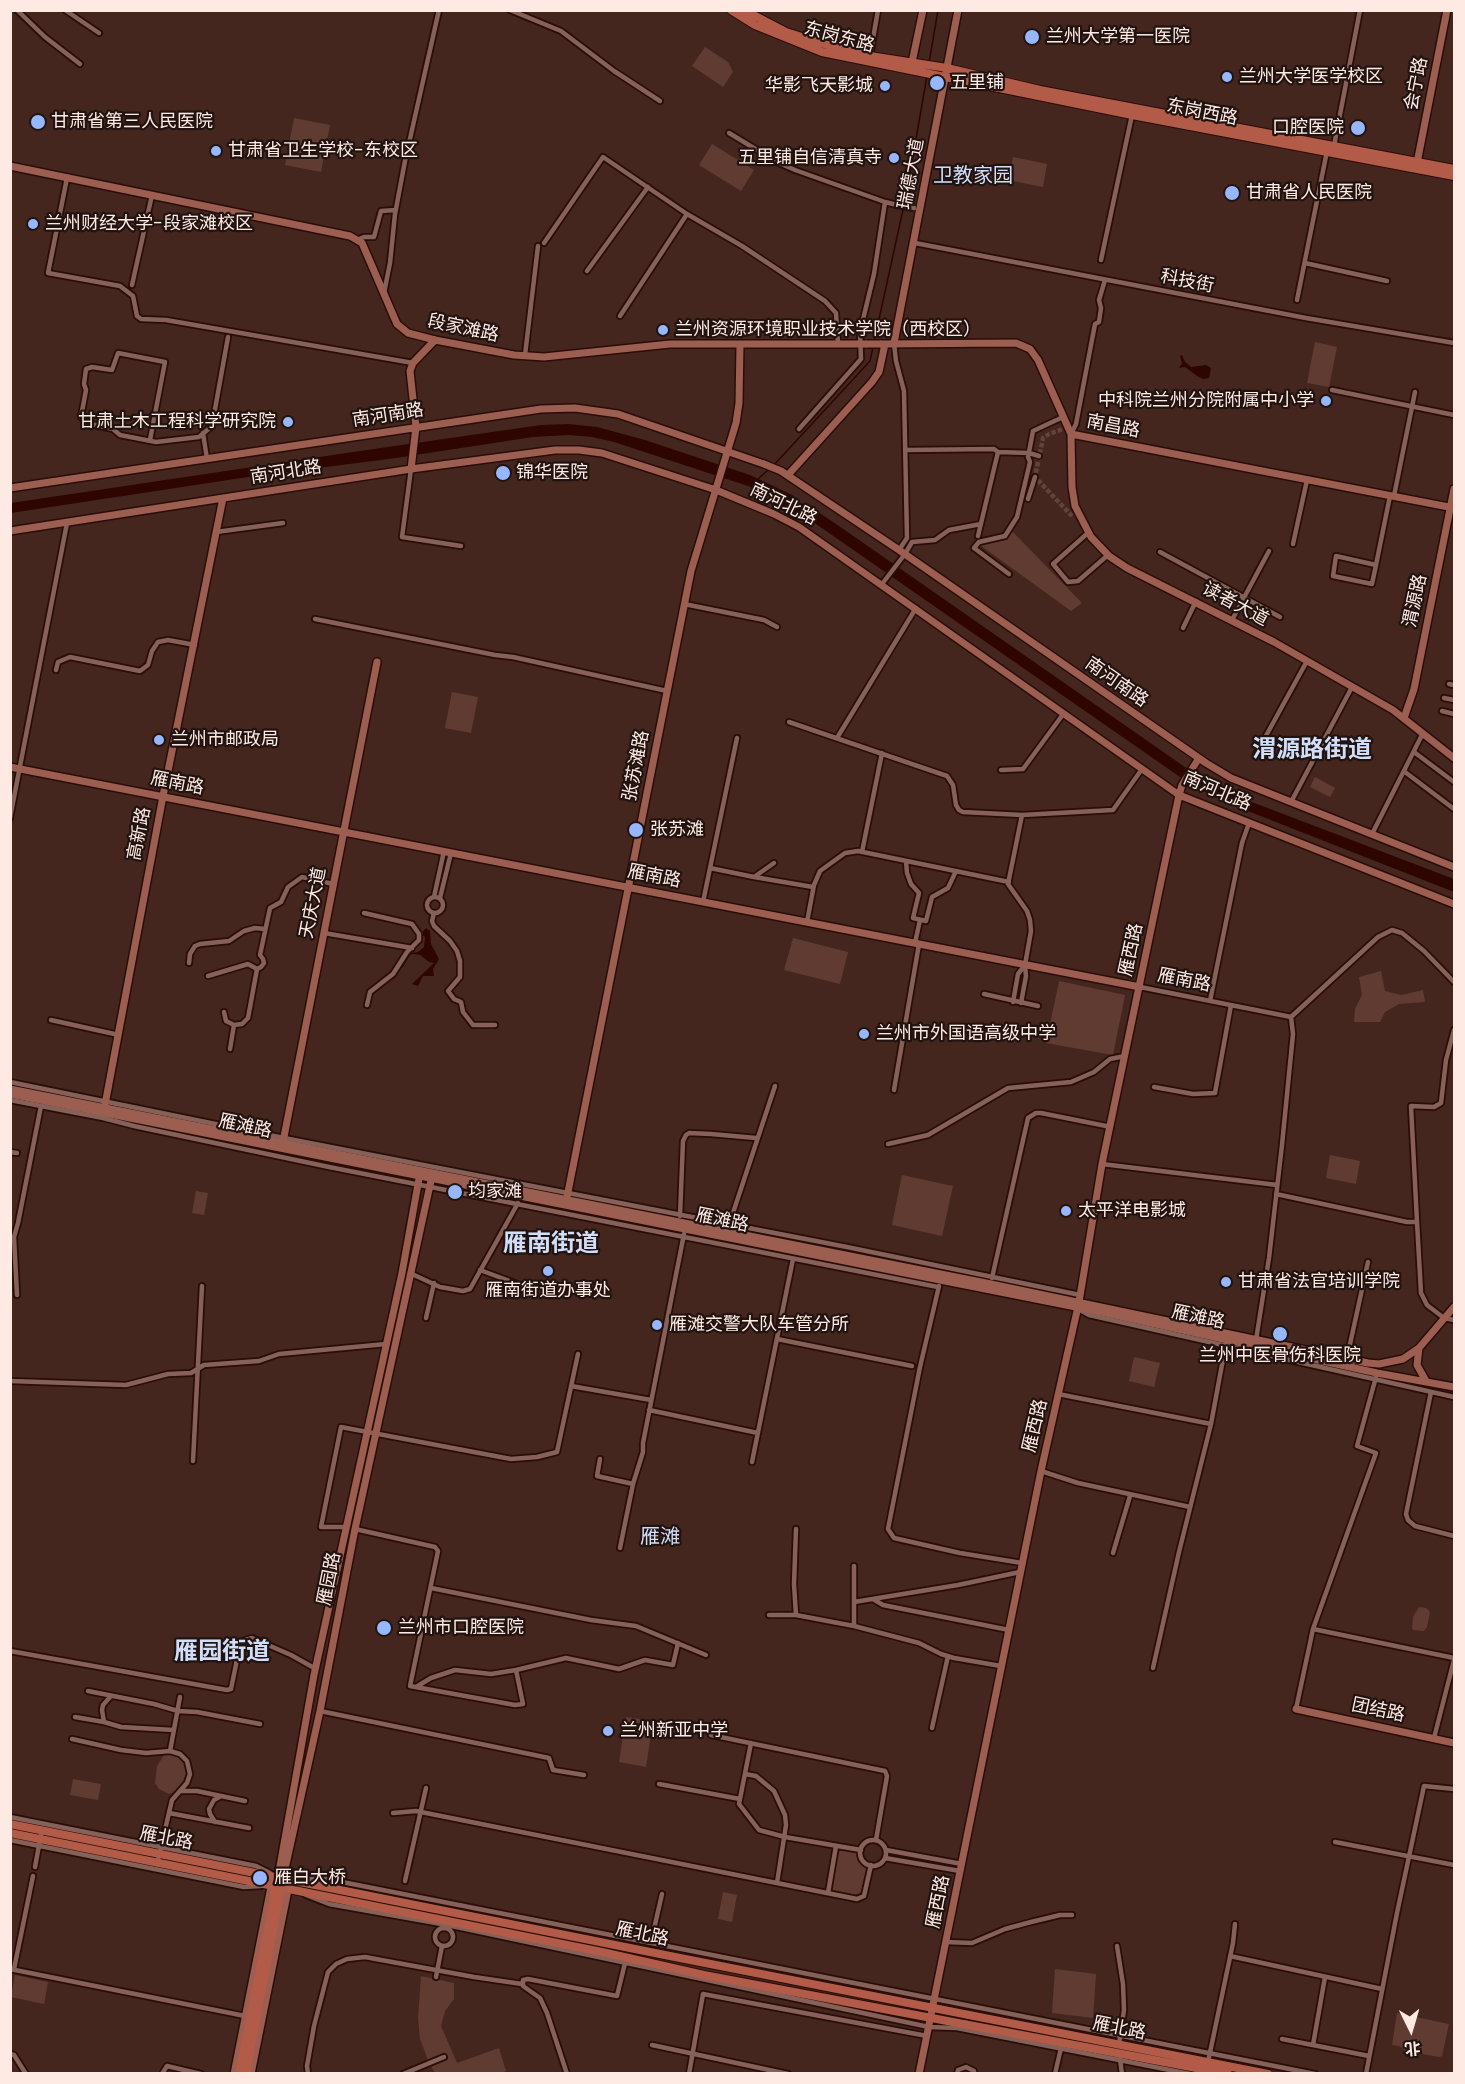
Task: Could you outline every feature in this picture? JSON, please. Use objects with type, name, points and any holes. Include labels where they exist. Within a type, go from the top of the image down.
[{"type":"main road","name":"东岗东路","points":[[731,10],[756,25],[822,52],[946,72]]},
{"type":"main road","name":"东岗东路","points":[[744,10],[786,32],[824,45],[915,66]]},
{"type":"main road","points":[[915,66],[923,10]]},
{"type":"main road","name":"瑞德大道","points":[[894,343],[958,10]]},
{"type":"main road","name":"会宁路","points":[[1417,162],[1447,10]]},
{"type":"main road","name":"东岗西路","points":[[946,72],[1132,115],[1455,170]]},
{"type":"main road","name":"东岗西路","points":[[946,72],[1455,176]]},
{"type":"main road","points":[[10,166],[350,236],[357,240]]},
{"type":"main road","name":"段家滩路","points":[[357,240],[362,243],[397,324],[408,333],[435,340],[525,356],[544,357],[669,344],[882,344]]},
{"type":"main road","points":[[412,465],[416,427],[410,371],[413,363],[435,340]]},
{"type":"main road","name":"南昌路","points":[[882,344],[1016,343],[1030,349],[1038,360],[1071,434],[1453,508]]},
{"type":"main road","points":[[785,473],[872,382],[879,372],[882,344]]},
{"type":"main road","points":[[728,451],[739,403],[740,345]]},
{"type":"main road","name":"南河南路","points":[[10,488],[541,409],[584,408],[618,414],[785,473],[1231,778],[1455,867]]},
{"type":"main road","name":"读者大道","points":[[1071,434],[1071,473],[1075,506],[1089,532],[1107,555],[1127,568],[1232,620],[1352,687],[1404,718],[1455,758]]},
{"type":"main road","name":"南河北路","points":[[10,531],[223,498],[412,465],[555,450],[602,453],[716,490],[799,527],[1179,795],[1455,904]]},
{"type":"main road","name":"张苏滩路","points":[[566,1203],[691,571],[728,451]]},
{"type":"main road","name":"渭源路","points":[[1404,718],[1414,689],[1453,508],[1455,489]]},
{"type":"main road","name":"高新路","points":[[105,1106],[163,796],[223,498]]},
{"type":"main road","name":"天庆大道","points":[[283,1144],[377,662]]},
{"type":"main road","name":"雁西路","points":[[920,2073],[1020,1572],[1079,1302],[1102,1164],[1179,795],[1182,785],[1199,758]]},
{"type":"main road","name":"雁南路","points":[[10,767],[1140,987]]},
{"type":"main road","name":"雁滩路","points":[[10,1089],[105,1106],[283,1144],[419,1177],[432,1176],[686,1226],[940,1280],[992,1281],[1376,1376],[1426,1381],[1455,1387]]},
{"type":"main road","name":"雁滩路","points":[[10,1095],[45,1105],[105,1106]]},
{"type":"main road","name":"雁园路","points":[[236,2073],[320,1711],[355,1529],[432,1176]]},
{"type":"main road","name":"雁园路","points":[[281,1878],[316,1669],[402,1273],[419,1177]]},
{"type":"main road","name":"雁滩路","points":[[686,1226],[779,1252],[1079,1302]]},
{"type":"main road","points":[[1426,1381],[1417,1365],[1419,1348],[1455,1307]]},
{"type":"main road","name":"雁滩路","points":[[1227,1340],[1256,1340],[1379,1364],[1402,1359],[1419,1348]]},
{"type":"main road","points":[[346,1527],[355,1529]]},
{"type":"main road","name":"团结路","points":[[1296,1709],[1455,1743]]},
{"type":"main road","name":"雁北路","points":[[10,1824],[42,1827],[160,1850],[281,1878],[1268,2073]]},
{"type":"main road","name":"雁北路","points":[[10,1833],[40,1843],[279,1887],[625,1960],[1228,2073]]},
{"type":"main road","name":"雁园路","points":[[246,2073],[263,1991],[279,1887]]},
{"type":"main road","name":"雁园路","points":[[236,2073],[245,2016],[279,1887]]},
{"type":"main road","name":"雁园路","points":[[251,2073],[279,1887]]},
{"type":"street","points":[[17,10],[45,37],[80,64]]},
{"type":"street","points":[[65,10],[99,33]]},
{"type":"street","points":[[384,293],[396,210],[439,10]]},
{"type":"street","points":[[510,10],[561,31],[614,71],[660,101]]},
{"type":"street","points":[[870,56],[878,10]]},
{"type":"street","points":[[1297,300],[1360,10]]},
{"type":"street","points":[[1101,260],[1132,115]]},
{"type":"street","points":[[729,133],[777,162],[795,170],[885,202],[918,209]]},
{"type":"street","points":[[544,243],[603,157],[687,214],[742,246],[825,301],[834,309],[837,318],[838,344]]},
{"type":"street","points":[[68,178],[48,273],[120,286],[132,296],[137,316],[141,319],[166,320],[413,363]]},
{"type":"street","points":[[587,271],[648,187]]},
{"type":"street","points":[[132,285],[152,195]]},
{"type":"street","points":[[799,429],[861,359],[863,344],[860,332],[874,273],[885,202]]},
{"type":"street","points":[[357,240],[374,237],[381,211],[396,210]]},
{"type":"street","points":[[620,316],[687,214]]},
{"type":"street","name":"科技街","points":[[915,243],[1455,344]]},
{"type":"street","points":[[525,356],[538,246]]},
{"type":"street","points":[[1305,263],[1387,281]]},
{"type":"street","points":[[1071,434],[1076,424],[1095,324],[1099,322],[1100,300],[1105,280]]},
{"type":"street","points":[[150,440],[165,362],[118,353],[112,370],[92,367],[86,369],[84,381],[86,390],[81,415],[84,422],[113,429],[120,435],[150,440],[156,441],[199,437],[212,426],[228,337]]},
{"type":"street","points":[[882,584],[898,564],[907,538],[904,391],[896,362],[894,343]]},
{"type":"street","points":[[1332,390],[1455,415]]},
{"type":"street","points":[[1376,565],[1336,556],[1333,576],[1372,584],[1415,392]]},
{"type":"street","points":[[1009,574],[974,548],[978,542],[1005,536],[1017,517],[1030,462],[1029,453],[1033,431],[1063,417]]},
{"type":"street","points":[[203,433],[207,459]]},
{"type":"street","points":[[905,450],[970,448],[1040,456]]},
{"type":"street","points":[[978,536],[996,451]]},
{"type":"street","points":[[412,465],[402,537],[461,546]]},
{"type":"street","points":[[1028,499],[1035,477]]},
{"type":"street","points":[[1293,544],[1307,480]]},
{"type":"street","points":[[10,818],[67,523]]},
{"type":"street","points":[[216,532],[283,523]]},
{"type":"street","points":[[902,552],[912,542],[935,540],[949,530],[981,524]]},
{"type":"street","points":[[1089,532],[1053,564],[1068,582],[1078,581],[1107,555]]},
{"type":"street","points":[[1232,620],[1269,551]]},
{"type":"street","points":[[1160,552],[1280,617]]},
{"type":"street","points":[[1183,628],[1196,602]]},
{"type":"street","points":[[684,604],[764,621],[777,627]]},
{"type":"street","points":[[837,738],[916,608]]},
{"type":"street","points":[[315,619],[543,663],[667,691]]},
{"type":"street","points":[[56,670],[58,662],[70,657],[140,670],[148,665],[152,651],[158,642],[168,640],[195,645]]},
{"type":"street","points":[[1256,754],[1307,661]]},
{"type":"street","points":[[1291,802],[1352,687]]},
{"type":"street","points":[[1444,698],[1455,700]]},
{"type":"street","points":[[1442,711],[1455,714]]},
{"type":"street","points":[[1001,770],[1023,770],[1064,713]]},
{"type":"street","points":[[789,722],[947,776],[953,785],[956,805],[963,812],[1022,815],[1113,810],[1142,768]]},
{"type":"street","points":[[1372,834],[1423,733]]},
{"type":"street","points":[[704,902],[737,738]]},
{"type":"street","points":[[1414,752],[1455,782]]},
{"type":"street","points":[[862,852],[882,753]]},
{"type":"street","points":[[1405,772],[1455,809]]},
{"type":"street","points":[[1021,1003],[1031,931],[1030,920],[1027,911],[1008,884],[1022,815]]},
{"type":"street","points":[[1210,1001],[1242,843],[1250,823]]},
{"type":"street","points":[[437,898],[448,852]]},
{"type":"street","points":[[807,922],[813,887],[820,872],[845,853],[862,852],[1009,882]]},
{"type":"street","points":[[906,861],[911,884],[919,893],[913,918],[920,920],[926,921],[932,897],[948,888],[956,871]]},
{"type":"street","points":[[754,877],[774,863]]},
{"type":"street","points":[[711,868],[813,887]]},
{"type":"street","points":[[224,1012],[226,1021],[234,1025],[242,1024],[248,1018],[257,969],[264,963],[260,955],[270,908],[281,902],[288,887],[302,877],[333,884]]},
{"type":"street","points":[[434,913],[428,907],[429,901],[437,898]]},
{"type":"street","points":[[437,898],[443,903],[442,909],[434,913],[432,921],[434,926],[450,941],[460,961],[460,977],[448,991],[454,999],[460,1002],[466,1018],[473,1025],[495,1026]]},
{"type":"street","points":[[364,913],[412,924],[416,928],[419,940],[407,952],[393,974],[370,992],[367,1005]]},
{"type":"street","points":[[894,1089],[920,920]]},
{"type":"street","points":[[189,963],[192,949],[200,944],[229,941],[244,931],[255,928],[265,929]]},
{"type":"street","points":[[1256,1340],[1269,1258],[1277,1185],[1293,1034],[1291,1017],[1378,937],[1387,932],[1402,933],[1455,982]]},
{"type":"street","points":[[324,933],[412,948]]},
{"type":"street","points":[[208,976],[248,964],[257,969]]},
{"type":"street","points":[[1013,1002],[1018,974],[1025,965]]},
{"type":"street","name":"雁南路","points":[[1140,987],[1291,1017]]},
{"type":"street","points":[[984,994],[1038,1006]]},
{"type":"street","points":[[1154,1087],[1193,1094],[1215,1093],[1231,1005]]},
{"type":"street","points":[[51,1020],[118,1035]]},
{"type":"street","points":[[230,1049],[234,1025]]},
{"type":"street","points":[[1455,1030],[1446,1060],[1441,1103],[1434,1107],[1411,1106],[1421,1293],[1427,1305],[1444,1318],[1455,1320]]},
{"type":"street","points":[[888,1144],[928,1135],[1008,1088],[1071,1082],[1094,1072],[1110,1059],[1125,1056]]},
{"type":"street","name":"雁滩路","points":[[10,1082],[105,1106],[566,1203],[684,1237],[779,1252],[793,1259],[940,1280]]},
{"type":"street","points":[[729,1225],[775,1086]]},
{"type":"street","name":"雁滩路","points":[[10,1100],[419,1177],[432,1176],[518,1203],[566,1203],[680,1216],[847,1247],[992,1281]]},
{"type":"street","points":[[17,1295],[14,1237],[45,1105]]},
{"type":"street","points":[[992,1281],[1028,1118],[1041,1113],[1111,1127]]},
{"type":"street","points":[[680,1216],[683,1140],[686,1135],[689,1133],[756,1138]]},
{"type":"street","points":[[10,1152],[17,1153]]},
{"type":"street","points":[[1102,1164],[1277,1185]]},
{"type":"street","points":[[1276,1194],[1416,1222]]},
{"type":"street","points":[[412,1274],[440,1287],[463,1291],[470,1289],[518,1203]]},
{"type":"street","points":[[620,1548],[633,1484],[643,1452],[649,1410],[686,1226]]},
{"type":"street","points":[[752,1462],[793,1259]]},
{"type":"street","points":[[1347,1358],[1368,1262]]},
{"type":"street","points":[[480,1270],[515,1283]]},
{"type":"street","points":[[940,1280],[888,1529],[894,1538],[960,1553],[1022,1563]]},
{"type":"street","points":[[426,1318],[434,1283]]},
{"type":"street","points":[[193,1461],[202,1286]]},
{"type":"street","points":[[777,1340],[912,1366]]},
{"type":"street","points":[[1153,1668],[1211,1424],[1227,1340]]},
{"type":"street","points":[[10,1381],[126,1385],[168,1374],[191,1373],[204,1365],[259,1361],[279,1354],[387,1344]]},
{"type":"street","points":[[346,1527],[321,1527],[341,1426],[511,1459],[537,1457],[557,1452],[578,1354]]},
{"type":"street","points":[[1296,1709],[1313,1629],[1376,1453],[1357,1446],[1376,1376],[1455,1397]]},
{"type":"street","points":[[571,1386],[651,1400]]},
{"type":"street","points":[[1431,1392],[1406,1514],[1408,1520],[1415,1526],[1455,1536]]},
{"type":"street","points":[[1058,1394],[1211,1424]]},
{"type":"street","points":[[649,1410],[758,1433]]},
{"type":"street","points":[[600,1459],[597,1476],[633,1484]]},
{"type":"street","points":[[1041,1472],[1130,1496],[1190,1507]]},
{"type":"street","points":[[1113,1553],[1130,1496]]},
{"type":"street","points":[[355,1529],[435,1547],[438,1551],[410,1686],[515,1705],[523,1704],[516,1670]]},
{"type":"street","points":[[796,1529],[794,1584],[796,1615]]},
{"type":"street","points":[[854,1566],[854,1626]]},
{"type":"street","points":[[854,1602],[1020,1572]]},
{"type":"street","points":[[431,1588],[591,1620],[636,1626],[706,1655]]},
{"type":"street","points":[[873,1599],[883,1605],[1009,1630]]},
{"type":"street","points":[[770,1615],[796,1615],[854,1626],[919,1643],[948,1656],[1001,1666]]},
{"type":"street","points":[[1313,1629],[1455,1659],[1434,1738]]},
{"type":"street","points":[[10,1651],[227,1690],[231,1689],[240,1645],[252,1638],[316,1669]]},
{"type":"street","points":[[416,1687],[430,1678],[455,1670],[491,1674],[566,1658],[619,1669],[645,1660],[673,1665],[678,1643]]},
{"type":"street","points":[[932,1728],[948,1656]]},
{"type":"street","points":[[88,1691],[178,1711],[197,1712],[260,1724]]},
{"type":"street","points":[[104,1722],[103,1705],[111,1696]]},
{"type":"street","points":[[170,1751],[180,1697]]},
{"type":"street","points":[[320,1711],[549,1758],[553,1770],[584,1776]]},
{"type":"street","points":[[75,1717],[121,1727],[174,1730]]},
{"type":"street","points":[[711,1736],[885,1771],[887,1776],[876,1840]]},
{"type":"street","points":[[72,1739],[121,1750],[170,1751],[180,1754],[189,1765],[190,1774],[187,1783],[173,1797],[157,1866]]},
{"type":"street","points":[[751,1743],[739,1804],[759,1830],[785,1837],[861,1850]]},
{"type":"street","points":[[745,1774],[756,1776],[774,1791],[785,1815],[785,1837],[777,1883]]},
{"type":"street","points":[[659,1784],[740,1799]]},
{"type":"street","points":[[1366,2073],[1424,1786],[1455,1789]]},
{"type":"street","points":[[405,1881],[426,1788]]},
{"type":"street","points":[[181,1791],[197,1791],[245,1801]]},
{"type":"street","points":[[215,1822],[209,1809],[214,1800],[222,1796]]},
{"type":"street","points":[[393,1813],[420,1812],[857,1899],[864,1896],[871,1865]]},
{"type":"street","points":[[169,1813],[249,1828]]},
{"type":"street","points":[[10,1817],[42,1827],[35,1867]]},
{"type":"street","points":[[10,1840],[40,1843]]},
{"type":"street","points":[[876,1840],[883,1844],[886,1850],[885,1858],[879,1864],[871,1865],[864,1861],[861,1850],[865,1843],[876,1840]]},
{"type":"street","points":[[1335,1842],[1455,1865]]},
{"type":"street","points":[[828,1893],[836,1846]]},
{"type":"street","points":[[886,1850],[961,1868]]},
{"type":"street","points":[[885,1858],[961,1868]]},
{"type":"street","points":[[33,1876],[12,1969],[245,2016]]},
{"type":"street","name":"雁北路","points":[[281,1878],[327,1879],[1315,2073]]},
{"type":"street","points":[[651,1942],[662,1894]]},
{"type":"street","points":[[447,1924],[452,1931],[453,1939],[449,1944],[442,1946],[436,1942],[435,1935],[447,1924],[450,1911]]},
{"type":"street","points":[[946,1942],[972,1943],[1005,1929],[1060,1915],[1072,1915]]},
{"type":"street","points":[[1208,2062],[1235,1924]]},
{"type":"street","points":[[436,1977],[442,1946]]},
{"type":"street","points":[[1118,1946],[1124,2010],[1119,2044]]},
{"type":"street","points":[[1230,1956],[1382,1989]]},
{"type":"street","points":[[308,2073],[309,2056],[322,1990],[328,1972],[336,1964],[347,1959],[365,1957],[522,1984],[540,1998],[567,2073]]},
{"type":"street","points":[[522,1984],[528,1979],[617,1996],[625,1960]]},
{"type":"street","name":"雁北路","points":[[625,1960],[752,1990],[929,2027],[957,2028],[1190,2073]]},
{"type":"street","points":[[1313,2045],[1325,1977]]},
{"type":"street","points":[[750,2003],[752,1990]]},
{"type":"street","points":[[689,2073],[703,1994],[927,2036]]},
{"type":"street","points":[[1282,2039],[1369,2056]]},
{"type":"street","points":[[652,2045],[788,2073]]},
{"type":"street","points":[[1055,2073],[1061,2048]]},
{"type":"street","points":[[10,2054],[14,2055],[26,2073]]},
{"type":"street","points":[[403,2073],[444,2057]]},
{"type":"street","points":[[1120,2059],[1122,2073]]},
{"type":"street","points":[[162,2073],[167,2066],[201,2073]]},
{"type":"street","points":[[957,2073],[958,2070],[966,2067],[974,2073]]},
{"type":"street","points":[[1157,2073],[1160,2067]]},
{"type":"shaded area","points":[[705,47],[728,62],[733,72],[723,87],[692,66]]},
{"type":"shaded area","points":[[294,118],[330,125],[321,172],[285,165]]},
{"type":"shaded area","points":[[712,144],[754,170],[741,191],[699,165]]},
{"type":"shaded area","points":[[1013,157],[1047,164],[1043,187],[1008,180]]},
{"type":"shaded area","points":[[1315,342],[1337,347],[1329,387],[1307,383]]},
{"type":"shaded area","points":[[1182,355],[1191,367],[1206,365],[1211,368],[1209,378],[1203,379],[1185,367],[1179,368]]},
{"type":"shaded area","points":[[569,424],[597,427],[645,440],[750,475],[794,496],[793,499],[839,526],[1215,788],[1454,879],[1454,892],[1230,804],[1193,786],[806,517],[748,486],[614,442],[569,435],[533,437],[11,513],[11,503],[541,425]]},
{"type":"shaded area","points":[[1011,530],[1082,603],[1071,611],[980,545],[1003,536]]},
{"type":"shaded area","points":[[452,692],[478,697],[471,733],[445,728]]},
{"type":"shaded area","points":[[1315,777],[1335,788],[1330,797],[1310,787]]},
{"type":"shaded area","points":[[426,928],[430,931],[431,944],[439,959],[433,969],[434,976],[423,976],[418,986],[412,984],[434,963],[420,955],[413,954],[403,967],[400,968],[400,966],[410,953],[418,952],[424,947],[425,937],[421,934]]},
{"type":"shaded area","points":[[793,938],[848,952],[840,984],[784,970]]},
{"type":"shaded area","points":[[1381,971],[1385,991],[1401,995],[1423,990],[1425,1002],[1399,1004],[1385,1012],[1380,1022],[1354,1022],[1355,1009],[1362,995],[1359,977]]},
{"type":"shaded area","points":[[1059,981],[1125,995],[1113,1055],[1046,1043]]},
{"type":"shaded area","points":[[1330,1155],[1360,1161],[1356,1184],[1326,1178]]},
{"type":"shaded area","points":[[902,1175],[953,1186],[942,1236],[892,1225]]},
{"type":"shaded area","points":[[196,1191],[208,1193],[204,1215],[192,1213]]},
{"type":"shaded area","points":[[1134,1357],[1160,1363],[1154,1387],[1129,1381]]},
{"type":"shaded area","points":[[1419,1607],[1426,1608],[1430,1612],[1424,1631],[1412,1628],[1413,1617]]},
{"type":"shaded area","points":[[626,1717],[653,1721],[646,1767],[619,1762]]},
{"type":"shaded area","points":[[164,1755],[180,1758],[187,1771],[181,1786],[169,1794],[159,1789],[155,1783],[157,1766]]},
{"type":"shaded area","points":[[73,1779],[101,1784],[98,1800],[70,1795]]},
{"type":"shaded area","points":[[843,1848],[856,1850],[863,1863],[868,1866],[861,1892],[856,1895],[833,1890],[832,1887],[838,1853]]},
{"type":"shaded area","points":[[723,1892],[737,1895],[732,1922],[718,1919]]},
{"type":"shaded area","points":[[1055,1969],[1096,1974],[1093,2018],[1052,2013]]},
{"type":"shaded area","points":[[15,1975],[48,1982],[44,2004],[11,1997]]},
{"type":"shaded area","points":[[421,1976],[454,1983],[454,1999],[445,2011],[441,2026],[457,2063],[499,2048],[506,2071],[500,2074],[435,2073],[420,2039],[418,2019]]},
{"type":"shaded area","points":[[1397,2013],[1449,2024],[1442,2056],[1417,2053],[1417,2048],[1407,2052],[1399,2046],[1392,2045]]},
{"type":"waterway","points":[[929,63],[938,10]]},
{"type":"waterway","points":[[874,342],[906,196],[927,76]]},
{"type":"waterway","points":[[773,466],[870,361],[873,347]]},
{"type":"waterway","points":[[757,480],[769,469]]},
{"type":"tunnel","points":[[1068,427],[1043,438],[1035,477],[1072,516]]},
{"type":"place","name":"兰州大学第一医院","points":[[1032,37]]},
{"type":"place","name":"兰州大学医学校区","points":[[1227,77]]},
{"type":"place","name":"五里铺","points":[[937,83]]},
{"type":"place","name":"华影飞天影城","points":[[885,86]]},
{"type":"place","name":"甘肃省第三人民医院","points":[[38,122]]},
{"type":"place","name":"口腔医院","points":[[1358,128]]},
{"type":"place","name":"甘肃省卫生学校-东校区","points":[[216,151]]},
{"type":"place","name":"五里铺自信清真寺","points":[[894,158]]},
{"type":"place","name":"甘肃省人民医院","points":[[1232,193]]},
{"type":"place","name":"兰州财经大学-段家滩校区","points":[[33,224]]},
{"type":"place","name":"兰州资源环境职业技术学院（西校区）","points":[[663,330]]},
{"type":"place","name":"中科院兰州分院附属中小学","points":[[1326,401]]},
{"type":"place","name":"甘肃土木工程科学研究院","points":[[288,422]]},
{"type":"place","name":"锦华医院","points":[[503,473]]},
{"type":"place","name":"兰州市邮政局","points":[[159,740]]},
{"type":"place","name":"张苏滩","points":[[636,830]]},
{"type":"place","name":"兰州市外国语高级中学","points":[[864,1034]]},
{"type":"place","name":"均家滩","points":[[455,1192]]},
{"type":"place","name":"太平洋电影城","points":[[1066,1211]]},
{"type":"place","name":"雁南街道办事处","points":[[548,1271]]},
{"type":"place","name":"甘肃省法官培训学院","points":[[1226,1282]]},
{"type":"place","name":"雁滩交警大队车管分所","points":[[657,1325]]},
{"type":"place","name":"兰州中医骨伤科医院","points":[[1280,1334]]},
{"type":"place","name":"兰州市口腔医院","points":[[384,1628]]},
{"type":"place","name":"兰州新亚中学","points":[[608,1731]]},
{"type":"place","name":"雁白大桥","points":[[260,1878]]},
{"type":"district","name":"卫教家园","points":[[973,177]]},
{"type":"district","name":"渭源路街道","points":[[1312,751]]},
{"type":"district","name":"雁南街道","points":[[551,1245]]},
{"type":"district","name":"雁滩","points":[[660,1538]]},
{"type":"district","name":"雁园街道","points":[[222,1653]]}]
